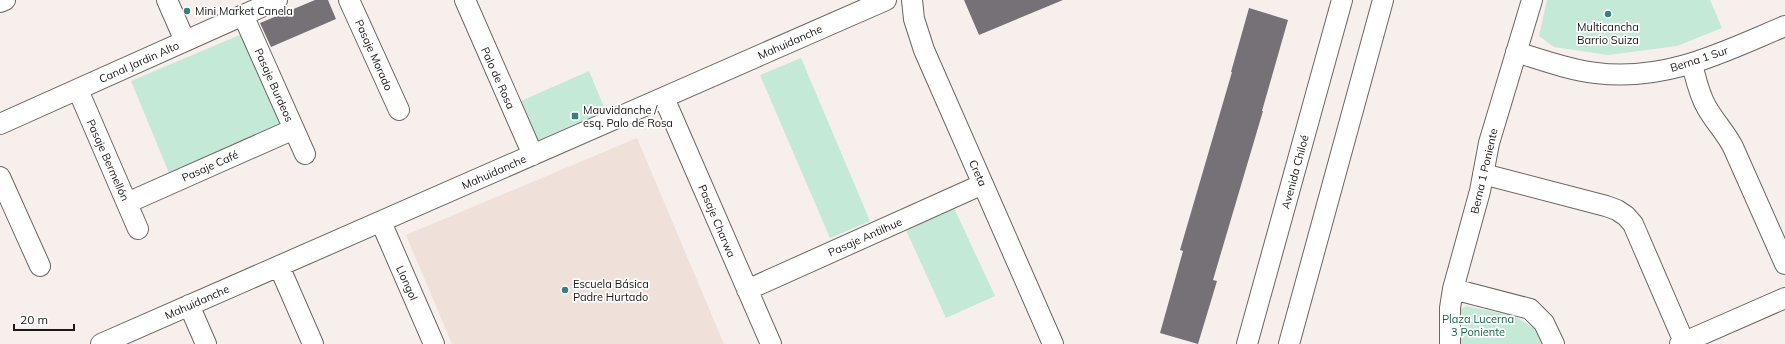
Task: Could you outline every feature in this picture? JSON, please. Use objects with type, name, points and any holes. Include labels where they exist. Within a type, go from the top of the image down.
[{"type":"street","points":[[0,2],[5,0]]},
{"type":"street","points":[[167,0],[185,41]]},
{"type":"street","name":"Canal Jardin Alto","points":[[0,124],[277,0]]},
{"type":"street","name":"Pasaje Morado","points":[[349,0],[399,110]]},
{"type":"street","name":"Palo de Rosa","points":[[465,0],[533,155]]},
{"type":"street","name":"Mahuidanche","points":[[101,344],[886,0]]},
{"type":"street","name":"Creta","points":[[912,0],[914,19],[918,35],[1053,344]]},
{"type":"street","name":"Avenida Chiloé","points":[[1248,344],[1342,0]]},
{"type":"street","points":[[1289,344],[1383,0]]},
{"type":"street","name":"Berna 1 Poniente","points":[[1450,344],[1450,308],[1453,289],[1483,174],[1489,143],[1532,0]]},
{"type":"street","name":"Pasaje Burdeos","points":[[244,15],[304,154]]},
{"type":"street","name":"Berna 1 Sur","points":[[1516,52],[1572,69],[1614,74],[1644,74],[1692,64],[1785,26]]},
{"type":"street","points":[[1692,64],[1702,98],[1713,118],[1726,134],[1733,147],[1785,264]]},
{"type":"street","name":"Pasaje Bermellón","points":[[78,90],[138,229]]},
{"type":"street","name":"Pasaje Charwa","points":[[664,98],[771,344]]},
{"type":"street","name":"Pasaje Café","points":[[127,203],[294,129]]},
{"type":"street","points":[[1483,174],[1606,206],[1617,210],[1626,216],[1638,233],[1682,343],[1785,298]]},
{"type":"street","points":[[0,177],[40,266]]},
{"type":"street","name":"Pasaje Antilhue","points":[[747,290],[983,184]]},
{"type":"street","name":"Llongol","points":[[381,222],[430,343]]},
{"type":"street","points":[[279,266],[313,344]]},
{"type":"street","points":[[1453,289],[1530,309],[1544,322],[1554,344]]},
{"type":"street","points":[[190,305],[206,344]]},
{"type":"shaded area","name":"Escuela Básica Padre Hurtado","points":[[637,138],[724,344],[452,344],[406,235]]},
{"type":"green space","points":[[1547,0],[1710,0],[1722,28],[1677,46],[1608,55],[1554,47],[1539,36]]},
{"type":"green space","points":[[242,34],[285,126],[176,173],[175,171],[169,173],[131,81]]},
{"type":"green space","points":[[801,58],[870,221],[830,238],[760,75]]},
{"type":"green space","points":[[589,71],[606,112],[538,142],[521,101]]},
{"type":"green space","points":[[954,208],[995,296],[946,318],[906,230]]},
{"type":"green space","name":"Plaza Lucerna 3 Poniente","points":[[1466,306],[1514,316],[1537,330],[1544,344],[1460,344],[1460,312],[1461,309]]},
{"type":"building","points":[[315,0],[328,0],[336,19],[271,47],[260,23]]},
{"type":"building","points":[[964,0],[1063,0],[979,35]]},
{"type":"building","points":[[1249,8],[1288,20],[1263,111],[1213,280],[1217,281],[1198,344],[1160,333],[1183,251],[1180,250],[1232,72]]},
{"type":"place","name":"Mini Market Canela","points":[[187,11]]},
{"type":"place","name":"Multicancha Barrio Suiza","points":[[1608,14]]},
{"type":"place","name":"Mauvidanche / esq. Palo de Rosa","points":[[575,116]]},
{"type":"place","name":"Escuela Básica Padre Hurtado","points":[[565,290]]}]
